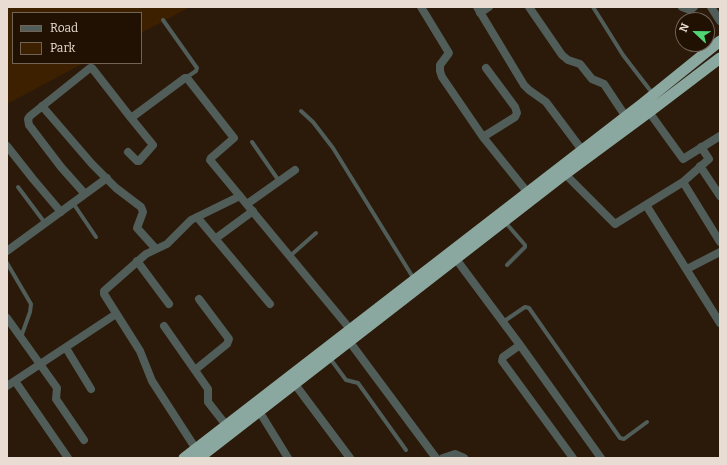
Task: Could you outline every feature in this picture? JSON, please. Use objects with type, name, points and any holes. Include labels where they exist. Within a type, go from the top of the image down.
[{"type":"highway","points":[[184,458],[197,454],[259,411],[349,341],[528,193],[626,117],[720,41]]},
{"type":"highway","points":[[197,454],[226,425],[414,280],[505,221],[720,58]]},
{"type":"street","points":[[421,7],[449,53],[440,65],[442,77],[483,137],[528,193]]},
{"type":"street","points":[[489,7],[478,10],[524,85],[546,102],[582,150]]},
{"type":"street","points":[[529,7],[565,58],[580,64],[592,79],[604,84],[626,117]]},
{"type":"street","points":[[682,7],[690,10],[694,7]]},
{"type":"street","points":[[711,7],[720,21]]},
{"type":"street","points":[[85,194],[61,167],[29,125],[28,119],[30,116],[90,68],[92,68],[153,145],[139,161],[137,161],[128,152]]},
{"type":"street","points":[[483,137],[514,117],[517,113],[515,106],[486,68]]},
{"type":"street","points":[[131,118],[186,78],[233,136],[233,139],[210,159],[350,329]]},
{"type":"street","points":[[42,106],[92,164],[143,209],[137,228],[156,249]]},
{"type":"street","points":[[649,112],[683,159],[720,136]]},
{"type":"street","points":[[7,146],[61,212]]},
{"type":"street","points":[[566,174],[615,224],[683,182],[709,159],[702,147]]},
{"type":"street","points":[[700,166],[720,196]]},
{"type":"street","points":[[247,204],[295,170]]},
{"type":"street","points":[[7,251],[107,178]]},
{"type":"street","points":[[683,182],[720,242]]},
{"type":"street","points":[[197,454],[152,381],[140,351],[104,294],[104,291],[146,254],[166,244],[186,224],[240,196]]},
{"type":"street","points":[[646,205],[720,323]]},
{"type":"street","points":[[215,239],[253,211]]},
{"type":"street","points":[[197,217],[270,304]]},
{"type":"street","points":[[687,269],[720,252]]},
{"type":"street","points":[[453,255],[601,458]]},
{"type":"street","points":[[137,261],[169,304]]},
{"type":"street","points":[[195,370],[227,344],[229,339],[199,299]]},
{"type":"street","points":[[7,386],[116,314]]},
{"type":"street","points":[[7,318],[57,388],[56,396],[58,402],[84,440]]},
{"type":"street","points":[[164,326],[208,389],[208,402],[226,425]]},
{"type":"street","points":[[349,341],[436,458]]},
{"type":"street","points":[[520,345],[503,357],[502,361],[574,458]]},
{"type":"street","points":[[66,348],[91,389]]},
{"type":"street","points":[[15,381],[68,458]]},
{"type":"street","points":[[294,383],[350,458]]},
{"type":"street","points":[[259,411],[287,458]]},
{"type":"street","points":[[443,458],[455,454],[464,458]]},
{"type":"lane","points":[[593,7],[623,55],[653,95]]},
{"type":"lane","points":[[163,20],[197,68],[196,71],[186,78]]},
{"type":"lane","points":[[301,112],[313,122],[333,148],[414,280]]},
{"type":"lane","points":[[252,142],[278,182]]},
{"type":"lane","points":[[18,187],[45,224]]},
{"type":"lane","points":[[73,203],[96,237]]},
{"type":"lane","points":[[505,221],[525,245],[525,247],[507,265]]},
{"type":"lane","points":[[290,256],[316,233]]},
{"type":"lane","points":[[7,263],[30,304],[30,312],[21,338]]},
{"type":"lane","points":[[503,322],[525,307],[529,308],[620,438],[624,439],[647,422]]},
{"type":"lane","points":[[329,356],[346,380],[358,383],[406,450]]},
{"type":"green space","points":[[7,7],[190,7],[142,32],[142,12],[12,12],[12,64],[82,64],[7,104]]}]
